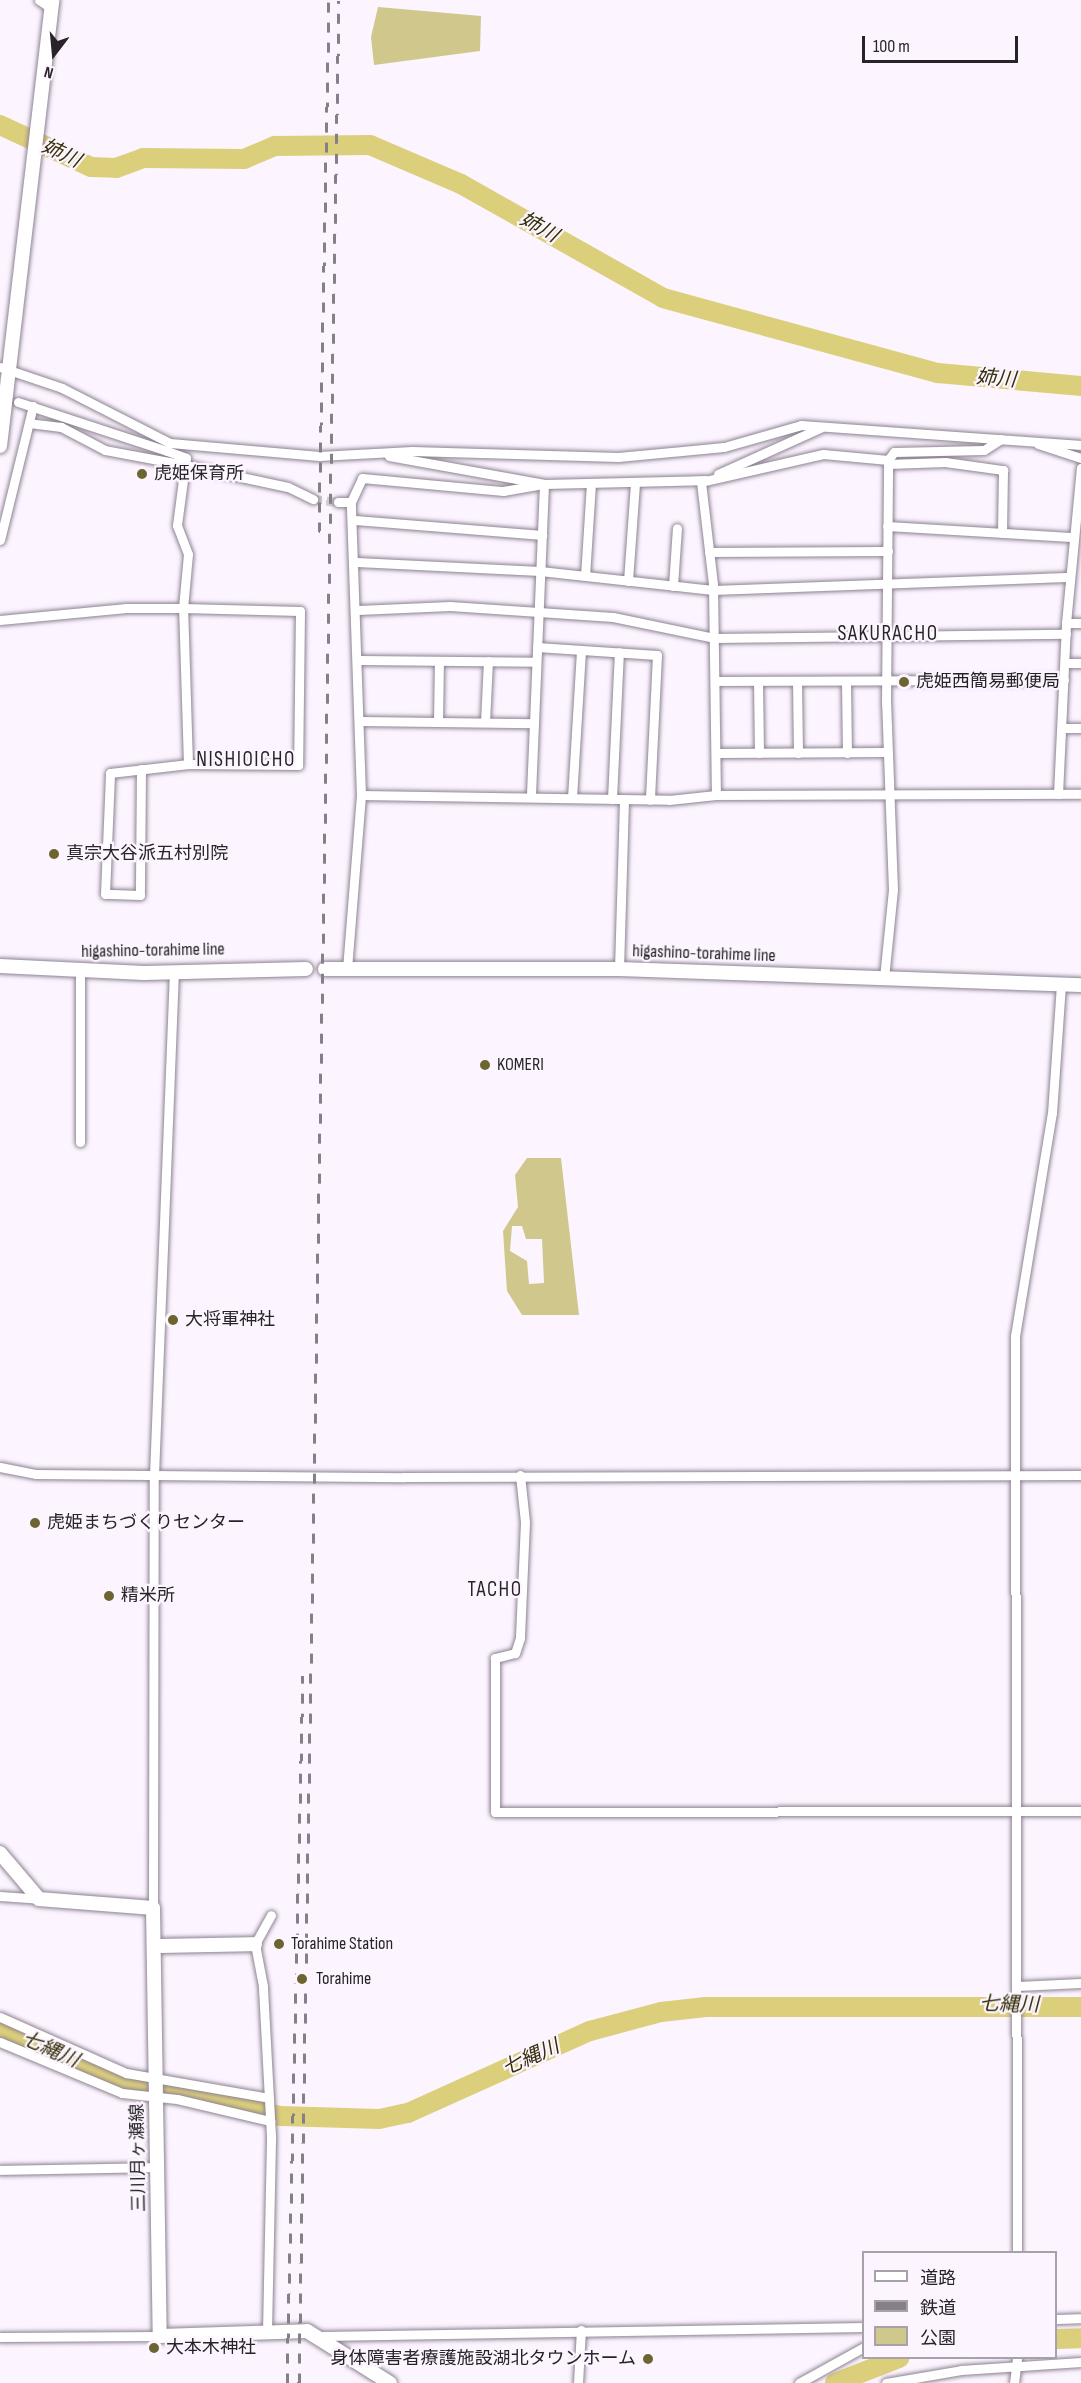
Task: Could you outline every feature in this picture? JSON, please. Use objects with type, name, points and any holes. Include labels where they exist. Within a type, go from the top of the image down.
[{"type":"main road","points":[[0,446],[7,364],[48,7]]},
{"type":"main road","name":"higashino-torahime line","points":[[0,966],[80,971],[306,969]]},
{"type":"main road","name":"higashino-torahime line","points":[[325,969],[619,969],[1081,985]]},
{"type":"main road","points":[[0,1853],[39,1899],[153,1908]]},
{"type":"main road","name":"三川月ヶ瀬線","points":[[153,1908],[160,2336]]},
{"type":"main road","points":[[154,1946],[255,1944]]},
{"type":"main road","points":[[160,2336],[300,2330],[322,2336],[390,2383]]},
{"type":"street","points":[[7,364],[109,410],[130,425],[170,443],[319,456],[375,453],[618,457],[724,447],[801,425],[1081,445]]},
{"type":"street","points":[[18,402],[33,405],[119,438],[186,458],[177,525],[188,554],[183,608],[188,764]]},
{"type":"street","points":[[0,540],[33,405]]},
{"type":"street","points":[[29,423],[61,427],[105,450],[288,487],[313,499]]},
{"type":"street","points":[[119,438],[130,425]]},
{"type":"street","points":[[701,482],[824,426]]},
{"type":"street","points":[[884,978],[893,890],[886,682],[889,634],[888,462],[894,452],[984,450],[1001,439]]},
{"type":"street","points":[[1029,441],[1081,458]]},
{"type":"street","points":[[375,453],[544,484]]},
{"type":"street","points":[[347,969],[361,795],[357,562],[355,520],[351,502],[355,484],[370,475],[503,491],[544,484],[701,482],[823,454],[888,462],[945,462],[1003,470],[1002,533]]},
{"type":"street","points":[[1058,794],[1065,663],[1066,577],[1081,468]]},
{"type":"street","points":[[701,482],[713,590],[716,795]]},
{"type":"street","points":[[585,576],[591,483]]},
{"type":"street","points":[[628,580],[635,483]]},
{"type":"street","points":[[531,798],[544,484]]},
{"type":"street","points":[[338,502],[351,502]]},
{"type":"street","points":[[355,520],[542,535]]},
{"type":"street","points":[[887,526],[1071,537]]},
{"type":"street","points":[[673,586],[677,528]]},
{"type":"street","points":[[710,552],[888,551]]},
{"type":"street","points":[[357,562],[540,571],[713,590],[1066,577]]},
{"type":"street","points":[[358,610],[450,606],[613,617],[714,638],[889,634],[1066,634]]},
{"type":"street","points":[[0,620],[126,608],[300,611],[298,765],[188,764],[110,772],[105,894],[140,895],[141,769]]},
{"type":"street","points":[[1066,622],[1081,623]]},
{"type":"street","points":[[537,647],[657,655],[650,800]]},
{"type":"street","points":[[572,798],[581,650]]},
{"type":"street","points":[[612,799],[619,652]]},
{"type":"street","points":[[358,660],[536,662]]},
{"type":"street","points":[[438,722],[439,661]]},
{"type":"street","points":[[485,722],[488,661]]},
{"type":"street","points":[[1065,663],[1081,663]]},
{"type":"street","points":[[715,681],[1064,680]]},
{"type":"street","points":[[758,681],[759,753]]},
{"type":"street","points":[[797,681],[798,753]]},
{"type":"street","points":[[846,682],[847,753]]},
{"type":"street","points":[[360,721],[534,723]]},
{"type":"street","points":[[1062,728],[1081,728]]},
{"type":"street","points":[[716,753],[887,752]]},
{"type":"street","points":[[361,795],[650,800],[716,795],[1081,794]]},
{"type":"street","points":[[619,969],[624,799]]},
{"type":"street","points":[[153,1908],[154,1475],[174,970]]},
{"type":"street","points":[[80,971],[80,1142]]},
{"type":"street","points":[[1017,2251],[1015,1336],[1052,1113],[1061,984]]},
{"type":"street","points":[[0,1467],[36,1474],[154,1475],[1081,1475]]},
{"type":"street","points":[[520,1475],[525,1522],[520,1638],[515,1653],[495,1658],[495,1812],[1081,1811]]},
{"type":"street","points":[[0,1896],[39,1899]]},
{"type":"street","points":[[267,2331],[270,2121],[263,1986],[255,1944],[271,1915]]},
{"type":"street","points":[[1017,1987],[1081,1983]]},
{"type":"street","points":[[0,2017],[126,2073],[156,2075],[269,2098]]},
{"type":"street","points":[[0,2042],[106,2089],[270,2121]]},
{"type":"street","points":[[0,2170],[157,2167]]},
{"type":"street","points":[[1057,2319],[1081,2318]]},
{"type":"street","points":[[322,2336],[862,2327]]},
{"type":"street","points":[[578,2383],[581,2330]]},
{"type":"street","points":[[0,2337],[160,2336]]},
{"type":"street","points":[[799,2383],[862,2348]]},
{"type":"street","points":[[886,2383],[951,2371],[1017,2363],[1081,2362]]},
{"type":"street","points":[[1014,2383],[1017,2363]]},
{"type":"green space","points":[[378,7],[481,16],[480,51],[374,65],[371,37]]},
{"type":"green space","points":[[527,1158],[561,1158],[579,1315],[522,1315],[507,1291],[503,1231],[518,1207],[515,1175]],"holes":[[[512,1226],[522,1226],[526,1239],[542,1239],[544,1283],[529,1284],[527,1261],[510,1251]]]},
{"type":"waterway","name":"姉川","points":[[0,125],[91,167],[116,168],[143,158],[244,159],[275,146],[370,145],[461,184],[663,298],[938,373],[1081,386]]},
{"type":"waterway","name":"七縄川","points":[[0,2028],[123,2082],[280,2116],[379,2119],[408,2113],[590,2031],[661,2012],[706,2007],[1081,2007]]},
{"type":"waterway","points":[[1057,2339],[1081,2338]]},
{"type":"waterway","points":[[835,2383],[896,2359]]},
{"type":"tunnel","points":[[313,499],[338,502]]},
{"type":"railway","points":[[319,532],[329,0]]},
{"type":"railway","points":[[299,2383],[339,0]]},
{"type":"railway","points":[[287,2383],[303,1675]]},
{"type":"place","name":"虎姫保育所","points":[[142,474]]},
{"type":"place","name":"虎姫西簡易郵便局","points":[[904,682]]},
{"type":"place","name":"真宗大谷派五村別院","points":[[54,854]]},
{"type":"place","name":"KOMERI","points":[[485,1065]]},
{"type":"place","name":"大将軍神社","points":[[173,1320]]},
{"type":"place","name":"虎姫まちづくりセンター","points":[[35,1523]]},
{"type":"place","name":"精米所","points":[[109,1596]]},
{"type":"place","name":"Torahime Station","points":[[279,1944]]},
{"type":"place","name":"Torahime","points":[[302,1979]]},
{"type":"place","name":"大本木神社","points":[[154,2348]]},
{"type":"place","name":"身体障害者療護施設湖北タウンホーム","points":[[648,2359]]},
{"type":"district","name":"SAKURACHO","points":[[888,634]]},
{"type":"district","name":"NISHIOICHO","points":[[246,760]]},
{"type":"district","name":"TACHO","points":[[495,1590]]}]
